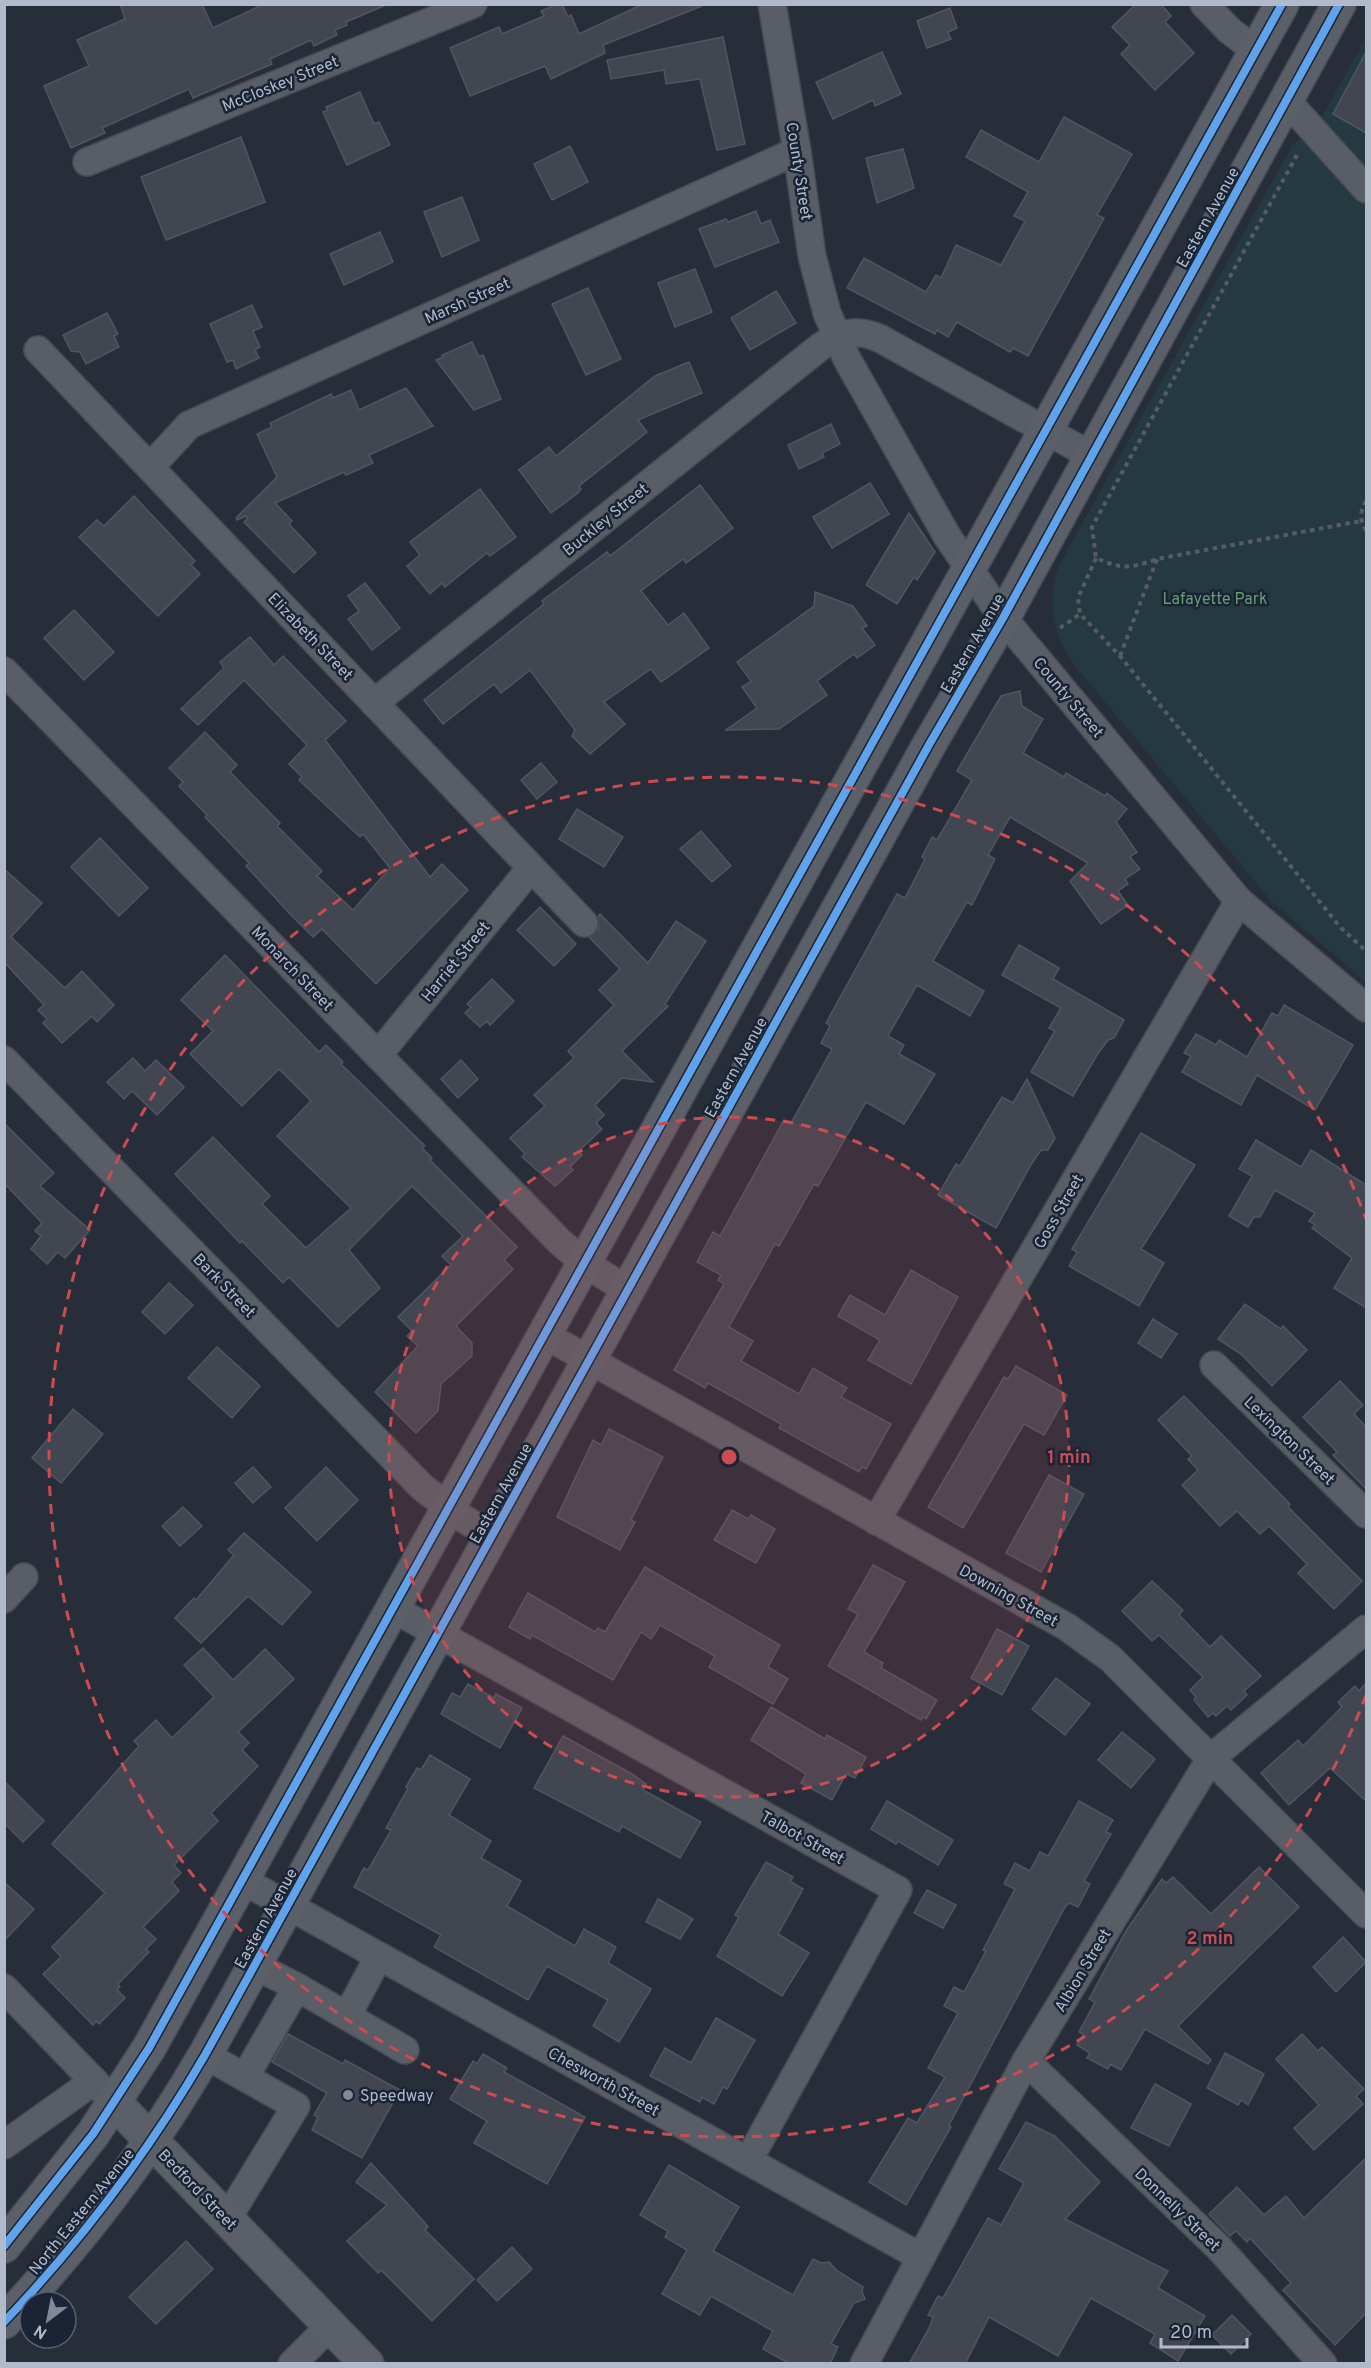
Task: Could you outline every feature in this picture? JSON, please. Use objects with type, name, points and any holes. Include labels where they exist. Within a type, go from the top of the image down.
[{"type":"main road","points":[[4,2246],[58,2181],[105,2092],[242,1880],[1282,4]]},
{"type":"main road","name":"Eastern Avenue","points":[[152,2142],[205,2055],[1340,4]]},
{"type":"main road","name":"Bedford Street","points":[[105,2092],[367,2364]]},
{"type":"main road","name":"North Eastern Avenue","points":[[4,2322],[84,2232],[152,2142]]},
{"type":"street","name":"McCloskey Street","points":[[87,162],[473,4]]},
{"type":"street","name":"County Street","points":[[772,4],[798,151],[812,256],[836,336],[862,388],[968,570],[1002,618],[1239,901],[1366,1008]]},
{"type":"street","points":[[1204,4],[1229,30],[1256,51]]},
{"type":"street","points":[[1287,101],[1366,189]]},
{"type":"street","name":"Marsh Street","points":[[150,467],[189,425],[798,151]]},
{"type":"street","points":[[836,336],[847,332],[858,332],[881,339],[1090,455]]},
{"type":"street","name":"Buckley Street","points":[[374,703],[836,336]]},
{"type":"street","name":"Elizabeth Street","points":[[38,350],[584,923]]},
{"type":"street","name":"Monarch Street","points":[[4,671],[583,1262],[627,1290]]},
{"type":"street","name":"Harriet Street","points":[[378,1055],[531,868]]},
{"type":"street","name":"Goss Street","points":[[876,1521],[1239,901]]},
{"type":"street","name":"Bark Street","points":[[4,1059],[411,1476],[447,1508],[492,1536]]},
{"type":"street","name":"Downing Street","points":[[543,1334],[1076,1633],[1110,1658],[1366,1914]]},
{"type":"street","name":"Lexington Street","points":[[1214,1365],[1366,1514]]},
{"type":"street","points":[[4,1599],[24,1577]]},
{"type":"street","points":[[393,1608],[438,1633]]},
{"type":"street","name":"Albion Street","points":[[864,2364],[1026,2061],[1211,1758],[1366,1629]]},
{"type":"street","name":"Talbot Street","points":[[438,1633],[898,1890],[748,2161]]},
{"type":"street","name":"Chesworth Street","points":[[242,1880],[921,2257]]},
{"type":"street","points":[[347,2016],[379,1956]]},
{"type":"street","points":[[254,1965],[297,1987],[405,2050]]},
{"type":"street","points":[[245,2077],[297,1987]]},
{"type":"street","name":"Bedford Street","points":[[4,1988],[105,2092]]},
{"type":"street","points":[[205,2055],[296,2106],[227,2219]]},
{"type":"street","name":"Donnelly Street","points":[[1026,2061],[1219,2248],[1323,2364]]},
{"type":"street","points":[[4,2145],[105,2092]]},
{"type":"street","points":[[292,2364],[330,2326]]},
{"type":"path","points":[[1311,128],[1092,527],[1096,558],[1078,598],[1080,614],[1120,656],[1341,928],[1366,951]]},
{"type":"path","points":[[1366,501],[1361,511],[1361,521],[1366,530]]},
{"type":"path","points":[[1096,558],[1115,567],[1131,568],[1157,559],[1361,521]]},
{"type":"path","points":[[1120,656],[1157,559]]},
{"type":"path","points":[[1060,628],[1080,614]]},
{"type":"green space","name":"Lafayette Park","points":[[1366,38],[1366,982],[1272,902],[1075,666],[1060,641],[1052,601],[1053,588],[1062,560],[1293,144],[1298,140],[1308,141]]},
{"type":"building","points":[[120,4],[202,4],[213,28],[264,4],[386,5],[346,22],[347,25],[335,30],[337,35],[314,46],[311,40],[270,59],[272,64],[193,98],[189,89],[102,128],[105,133],[71,148],[44,86],[89,66],[77,40],[125,19]]},
{"type":"building","points":[[562,4],[568,17],[571,15],[579,34],[643,4],[702,6],[603,45],[605,53],[551,79],[545,66],[470,96],[450,48],[499,27],[502,34],[544,16],[541,11]]},
{"type":"building","points":[[1136,4],[1161,4],[1171,16],[1165,22],[1194,53],[1155,90],[1121,54],[1130,45],[1112,27]]},
{"type":"building","points":[[950,8],[957,28],[948,32],[951,39],[927,48],[917,21]]},
{"type":"building","points":[[723,37],[745,144],[717,150],[700,79],[666,84],[664,70],[611,79],[607,60]]},
{"type":"building","points":[[882,52],[901,94],[875,106],[873,100],[833,119],[816,82]]},
{"type":"building","points":[[1366,52],[1366,133],[1333,114]]},
{"type":"building","points":[[360,92],[374,124],[379,122],[390,145],[347,165],[323,112],[328,110],[326,107]]},
{"type":"building","points":[[1064,117],[1132,154],[1097,215],[1104,218],[1028,356],[1013,348],[1010,352],[957,322],[948,337],[937,330],[935,334],[847,288],[864,258],[926,292],[936,275],[941,278],[956,245],[1001,265],[1025,221],[1014,216],[1028,192],[966,157],[981,130],[1039,162]]},
{"type":"building","points":[[241,137],[265,202],[166,240],[141,177]]},
{"type":"building","points":[[570,146],[588,182],[552,200],[534,164]]},
{"type":"building","points":[[903,149],[914,188],[877,203],[866,158]]},
{"type":"building","points":[[462,197],[479,240],[442,257],[424,212]]},
{"type":"building","points":[[756,211],[761,224],[770,220],[779,242],[715,267],[699,229],[726,219],[728,222]]},
{"type":"building","points":[[380,232],[393,262],[344,285],[330,254]]},
{"type":"building","points":[[695,269],[712,312],[675,327],[658,283]]},
{"type":"building","points":[[588,288],[621,359],[586,375],[552,304]]},
{"type":"building","points":[[776,291],[796,323],[750,350],[731,318]]},
{"type":"building","points":[[252,305],[262,327],[253,331],[260,347],[255,350],[259,358],[236,369],[233,360],[227,362],[210,324]]},
{"type":"building","points":[[107,313],[118,334],[114,336],[119,347],[86,364],[80,352],[71,351],[63,335]]},
{"type":"building","points":[[472,342],[479,357],[483,355],[501,399],[474,410],[436,360]]},
{"type":"building","points":[[689,362],[702,393],[638,420],[647,432],[579,486],[581,489],[578,493],[551,513],[519,470],[549,447],[556,456],[655,376]]},
{"type":"building","points":[[406,388],[433,426],[369,455],[373,463],[346,475],[344,472],[275,503],[292,521],[289,524],[316,553],[294,573],[244,522],[248,518],[246,516],[237,520],[236,518],[277,477],[257,434],[272,427],[270,423],[331,394],[333,398],[351,390],[359,410]]},
{"type":"building","points":[[831,424],[840,444],[822,453],[824,457],[799,469],[788,445]]},
{"type":"building","points":[[870,483],[889,514],[832,548],[813,517]]},
{"type":"building","points":[[700,485],[733,528],[686,563],[683,559],[641,591],[668,625],[684,613],[709,648],[661,682],[651,669],[604,702],[625,724],[590,754],[572,736],[575,730],[530,670],[501,693],[494,684],[443,724],[424,700],[544,604],[542,601],[607,552],[610,556]]},
{"type":"building","points":[[480,489],[516,537],[490,556],[487,553],[445,587],[442,583],[430,594],[407,566],[420,555],[410,542]]},
{"type":"building","points":[[134,496],[195,561],[191,565],[200,574],[158,616],[79,537],[97,520],[104,526]]},
{"type":"building","points":[[909,513],[935,552],[917,580],[914,577],[897,604],[866,585]]},
{"type":"building","points":[[365,583],[400,628],[372,650],[348,619],[359,611],[348,596]]},
{"type":"building","points":[[815,592],[853,606],[867,626],[862,628],[875,645],[857,658],[854,654],[817,681],[827,695],[779,729],[726,730],[757,708],[742,687],[751,681],[737,662],[814,606]]},
{"type":"building","points":[[74,610],[114,652],[84,680],[44,638]]},
{"type":"building","points":[[250,637],[274,665],[283,656],[346,721],[325,740],[430,877],[442,864],[468,890],[376,984],[322,929],[313,937],[290,914],[246,866],[249,863],[179,786],[183,782],[169,768],[205,732],[237,765],[230,772],[280,823],[277,826],[322,871],[317,876],[353,910],[390,868],[363,834],[360,837],[299,780],[302,777],[289,764],[307,745],[244,680],[198,725],[181,709],[224,668],[220,662]]},
{"type":"building","points":[[1020,691],[1022,706],[1043,719],[1023,753],[1064,777],[1066,773],[1105,796],[1107,793],[1127,809],[1116,822],[1137,852],[1130,857],[1140,869],[1125,879],[1128,884],[1118,891],[1128,905],[1101,924],[1070,881],[1088,863],[1010,817],[988,855],[995,859],[972,905],[967,902],[933,961],[984,991],[970,1016],[917,985],[888,1036],[904,1045],[899,1054],[935,1074],[904,1124],[866,1102],[818,1186],[814,1184],[779,1246],[775,1244],[729,1327],[753,1341],[741,1361],[799,1394],[813,1368],[847,1388],[841,1397],[891,1424],[866,1469],[862,1467],[859,1472],[779,1428],[781,1424],[708,1383],[705,1388],[674,1370],[724,1284],[718,1280],[721,1275],[697,1262],[713,1232],[720,1236],[784,1120],[791,1123],[832,1049],[821,1043],[830,1026],[826,1023],[897,894],[905,898],[925,859],[922,857],[932,837],[937,840],[972,780],[957,771],[1001,696]]},
{"type":"building","points":[[541,763],[557,782],[537,799],[521,780]]},
{"type":"building","points":[[577,809],[623,837],[604,867],[559,839]]},
{"type":"building","points":[[701,831],[731,866],[712,882],[680,849]]},
{"type":"building","points":[[100,838],[148,888],[119,916],[71,867]]},
{"type":"building","points":[[4,869],[42,903],[11,937],[65,988],[82,971],[114,1005],[97,1022],[92,1016],[62,1043],[43,1023],[47,1019],[38,1010],[44,1005],[4,962]]},
{"type":"building","points":[[540,907],[576,944],[554,966],[517,930]]},
{"type":"building","points":[[600,914],[648,963],[676,921],[706,941],[665,1004],[668,1006],[622,1051],[653,1082],[622,1078],[595,1105],[604,1115],[596,1123],[602,1129],[579,1151],[582,1155],[570,1167],[573,1170],[555,1186],[522,1157],[525,1154],[510,1138],[545,1106],[534,1095],[574,1058],[568,1051],[614,1005],[599,990],[620,969],[589,937],[599,928]]},
{"type":"building","points":[[1019,945],[1059,968],[1053,979],[1124,1020],[1114,1038],[1108,1040],[1097,1055],[1073,1096],[1031,1072],[1055,1031],[1049,1028],[1061,1008],[1002,975]]},
{"type":"building","points":[[225,955],[319,1052],[326,1045],[343,1062],[341,1064],[425,1146],[422,1148],[432,1158],[430,1160],[517,1247],[504,1260],[513,1269],[456,1326],[472,1343],[472,1356],[441,1384],[438,1411],[416,1433],[375,1392],[418,1346],[407,1336],[412,1331],[398,1317],[451,1265],[442,1256],[463,1236],[412,1186],[349,1250],[380,1288],[338,1327],[289,1277],[283,1283],[242,1241],[240,1243],[175,1174],[213,1137],[270,1196],[262,1204],[306,1248],[351,1208],[277,1136],[311,1101],[279,1069],[242,1106],[190,1054],[213,1031],[181,1000]]},
{"type":"building","points":[[492,979],[514,1001],[490,1025],[487,1021],[480,1027],[465,1013],[471,1007],[467,1004]]},
{"type":"building","points":[[1284,1005],[1353,1045],[1315,1110],[1257,1075],[1241,1105],[1182,1072],[1191,1056],[1184,1053],[1196,1034],[1216,1045],[1219,1040],[1247,1057],[1272,1013],[1278,1016]]},
{"type":"building","points":[[133,1058],[145,1071],[156,1060],[184,1087],[157,1115],[132,1091],[124,1099],[107,1082]]},
{"type":"building","points":[[461,1060],[478,1079],[458,1098],[441,1079]]},
{"type":"building","points":[[1027,1079],[1055,1138],[1048,1150],[1041,1150],[1032,1163],[996,1228],[938,1195],[956,1164],[960,1166],[1002,1097],[1013,1103]]},
{"type":"building","points":[[4,1123],[54,1173],[40,1186],[90,1230],[65,1258],[58,1252],[47,1264],[31,1249],[41,1236],[35,1231],[42,1223],[4,1183]]},
{"type":"building","points":[[1141,1133],[1195,1165],[1141,1249],[1164,1263],[1139,1306],[1069,1266],[1077,1252],[1072,1249]]},
{"type":"building","points":[[1256,1140],[1301,1167],[1311,1150],[1366,1185],[1366,1308],[1334,1288],[1352,1258],[1312,1228],[1315,1225],[1309,1221],[1315,1213],[1275,1190],[1260,1217],[1254,1217],[1248,1227],[1229,1216],[1252,1176],[1239,1169]]},
{"type":"building","points":[[911,1270],[958,1297],[911,1384],[868,1360],[880,1340],[838,1316],[850,1295],[885,1315]]},
{"type":"building","points":[[169,1283],[193,1305],[165,1334],[142,1312]]},
{"type":"building","points":[[1245,1304],[1281,1329],[1283,1326],[1307,1350],[1272,1386],[1241,1354],[1218,1339]]},
{"type":"building","points":[[1153,1319],[1177,1334],[1161,1358],[1138,1343]]},
{"type":"building","points":[[217,1347],[260,1386],[232,1418],[188,1378]]},
{"type":"building","points":[[1016,1366],[1067,1395],[1044,1435],[1024,1424],[963,1528],[928,1507],[1004,1377],[1008,1379]]},
{"type":"building","points":[[1340,1381],[1363,1405],[1354,1414],[1366,1427],[1366,1489],[1333,1455],[1337,1452],[1303,1417]]},
{"type":"building","points":[[1184,1396],[1290,1504],[1288,1507],[1362,1581],[1334,1609],[1298,1573],[1307,1564],[1269,1526],[1260,1534],[1237,1511],[1220,1526],[1182,1485],[1198,1470],[1188,1459],[1192,1456],[1158,1420]]},
{"type":"building","points":[[73,1409],[103,1434],[61,1483],[32,1458]]},
{"type":"building","points":[[609,1429],[663,1457],[631,1520],[635,1522],[620,1550],[557,1517],[593,1440],[601,1445]]},
{"type":"building","points":[[253,1467],[271,1487],[253,1503],[235,1483]]},
{"type":"building","points":[[326,1467],[358,1500],[317,1541],[285,1508]]},
{"type":"building","points":[[1049,1475],[1084,1494],[1041,1572],[1006,1553]]},
{"type":"building","points":[[183,1507],[202,1526],[180,1546],[162,1526]]},
{"type":"building","points":[[732,1510],[748,1519],[751,1515],[775,1529],[756,1563],[714,1540]]},
{"type":"building","points":[[244,1533],[311,1592],[282,1625],[248,1596],[201,1643],[175,1618],[194,1598],[196,1600],[234,1555],[228,1550]]},
{"type":"building","points":[[873,1565],[905,1582],[864,1652],[883,1663],[881,1668],[937,1700],[926,1719],[923,1717],[921,1720],[828,1666],[858,1614],[848,1609]]},
{"type":"building","points":[[645,1567],[780,1645],[768,1667],[788,1679],[773,1704],[709,1667],[715,1656],[660,1625],[651,1639],[641,1632],[613,1680],[532,1635],[530,1639],[509,1627],[528,1593],[595,1632],[598,1628],[605,1632]]},
{"type":"building","points":[[1152,1581],[1183,1610],[1179,1615],[1210,1647],[1221,1636],[1261,1676],[1244,1691],[1247,1695],[1231,1710],[1227,1706],[1216,1716],[1213,1713],[1208,1717],[1194,1700],[1196,1697],[1190,1690],[1203,1677],[1159,1635],[1152,1641],[1122,1611]]},
{"type":"building","points":[[997,1629],[1029,1646],[1002,1695],[971,1678]]},
{"type":"building","points":[[203,1648],[233,1680],[265,1649],[294,1679],[238,1732],[249,1743],[242,1750],[258,1766],[211,1813],[218,1821],[174,1865],[181,1873],[172,1882],[179,1891],[143,1927],[156,1939],[146,1949],[149,1952],[118,1984],[120,1987],[117,1990],[125,1998],[99,2024],[96,2021],[93,2025],[43,1974],[61,1957],[52,1947],[105,1893],[52,1844],[139,1746],[134,1741],[156,1720],[172,1738],[214,1697],[184,1665]]},
{"type":"building","points":[[1056,1678],[1090,1704],[1065,1735],[1032,1709]]},
{"type":"building","points":[[1366,1683],[1366,1801],[1330,1768],[1289,1805],[1261,1773],[1298,1740],[1303,1746],[1342,1707],[1338,1702],[1355,1686],[1359,1691]]},
{"type":"building","points":[[468,1684],[494,1698],[496,1694],[522,1708],[500,1748],[441,1714],[452,1693],[460,1697]]},
{"type":"building","points":[[771,1707],[825,1739],[827,1735],[866,1757],[855,1778],[846,1774],[832,1800],[801,1783],[806,1774],[751,1740]]},
{"type":"building","points":[[1122,1732],[1155,1759],[1131,1788],[1098,1760]]},
{"type":"building","points":[[563,1736],[632,1774],[646,1784],[643,1790],[701,1822],[680,1858],[622,1826],[619,1832],[534,1788]]},
{"type":"building","points":[[430,1755],[470,1779],[449,1815],[491,1841],[481,1858],[521,1881],[507,1906],[575,1946],[584,1929],[616,1947],[608,1963],[651,1989],[619,2042],[593,2026],[608,2000],[547,1966],[528,2000],[434,1947],[441,1935],[354,1887],[364,1868],[368,1870],[391,1830],[386,1828],[408,1788],[406,1787],[417,1768],[421,1770]]},
{"type":"building","points":[[4,1781],[44,1821],[23,1842],[4,1823]]},
{"type":"building","points":[[887,1801],[953,1840],[938,1865],[898,1841],[896,1844],[871,1829]]},
{"type":"building","points":[[1079,1801],[1113,1820],[1106,1832],[1111,1834],[1084,1881],[1090,1884],[1078,1907],[1069,1903],[1065,1907],[949,2125],[951,2127],[906,2205],[869,2182],[908,2118],[917,2123],[945,2077],[928,2068],[958,2013],[944,2006],[954,1987],[964,1992],[986,1951],[983,1950],[1015,1889],[1004,1884],[1015,1863],[1030,1871],[1040,1852],[1048,1856]]},
{"type":"building","points":[[766,1862],[793,1877],[790,1881],[803,1889],[778,1934],[809,1953],[782,1996],[717,1956],[739,1917],[735,1915]]},
{"type":"building","points":[[1259,1867],[1299,1907],[1178,2026],[1211,2060],[1208,2064],[1145,2029],[1121,2070],[1110,2064],[1108,2069],[1087,2058],[1090,2053],[1077,2045],[1083,2034],[1079,2032],[1095,2002],[1089,1999],[1126,1931],[1162,1879],[1166,1883],[1173,1877],[1211,1914]]},
{"type":"building","points":[[4,1882],[34,1909],[4,1941]]},
{"type":"building","points":[[927,1890],[956,1905],[943,1928],[914,1913]]},
{"type":"building","points":[[658,1899],[693,1919],[680,1939],[646,1922]]},
{"type":"building","points":[[1343,1937],[1366,1962],[1336,1992],[1313,1967]]},
{"type":"building","points":[[716,2018],[755,2040],[727,2089],[723,2087],[714,2104],[702,2097],[700,2102],[650,2076],[665,2048],[691,2063]]},
{"type":"building","points":[[288,2034],[343,2064],[345,2060],[400,2090],[362,2158],[312,2130],[318,2117],[314,2115],[327,2093],[272,2062]]},
{"type":"building","points":[[1302,2034],[1318,2051],[1322,2047],[1364,2089],[1356,2096],[1363,2104],[1314,2150],[1294,2128],[1319,2105],[1276,2059]]},
{"type":"building","points":[[1225,2053],[1264,2074],[1248,2105],[1241,2100],[1238,2105],[1207,2088]]},
{"type":"building","points":[[483,2054],[507,2068],[504,2072],[585,2117],[547,2184],[474,2143],[487,2121],[450,2099],[473,2061],[477,2064]]},
{"type":"building","points":[[1155,2084],[1191,2104],[1169,2146],[1131,2128]]},
{"type":"building","points":[[1026,2122],[1055,2136],[1100,2182],[1065,2219],[1168,2271],[1158,2288],[1205,2316],[1178,2361],[1150,2343],[1155,2334],[1091,2298],[1058,2356],[989,2317],[965,2364],[909,2364],[930,2326],[933,2317],[928,2315],[938,2296],[943,2298],[988,2218],[1001,2225],[1024,2183],[999,2169]]},
{"type":"building","points":[[1366,2158],[1366,2313],[1335,2345],[1283,2290],[1291,2283],[1250,2238],[1247,2242],[1236,2231],[1230,2236],[1209,2214],[1237,2187],[1264,2215],[1286,2196],[1304,2218]]},
{"type":"building","points":[[371,2163],[425,2223],[428,2227],[425,2230],[474,2279],[432,2321],[381,2270],[378,2273],[347,2241],[387,2205],[356,2182]]},
{"type":"building","points":[[669,2165],[739,2207],[713,2251],[793,2295],[813,2259],[821,2263],[829,2262],[836,2270],[863,2287],[865,2299],[854,2303],[831,2344],[838,2347],[830,2364],[790,2364],[763,2349],[773,2331],[711,2296],[700,2315],[662,2294],[687,2250],[665,2237],[668,2231],[640,2215]]},
{"type":"building","points":[[186,2241],[213,2269],[156,2324],[129,2297]]},
{"type":"building","points":[[512,2247],[532,2269],[497,2301],[477,2280]]},
{"type":"building","points":[[1232,2315],[1251,2334],[1231,2354],[1212,2335]]},
{"type":"cycle path","points":[[4,2246],[93,2134],[149,2048],[1282,4]]},
{"type":"cycle path","points":[[4,2322],[61,2259],[113,2194],[161,2126],[205,2055],[930,743],[1003,618],[1339,4]]},
{"type":"place","name":"Speedway","points":[[348,2095]]}]
